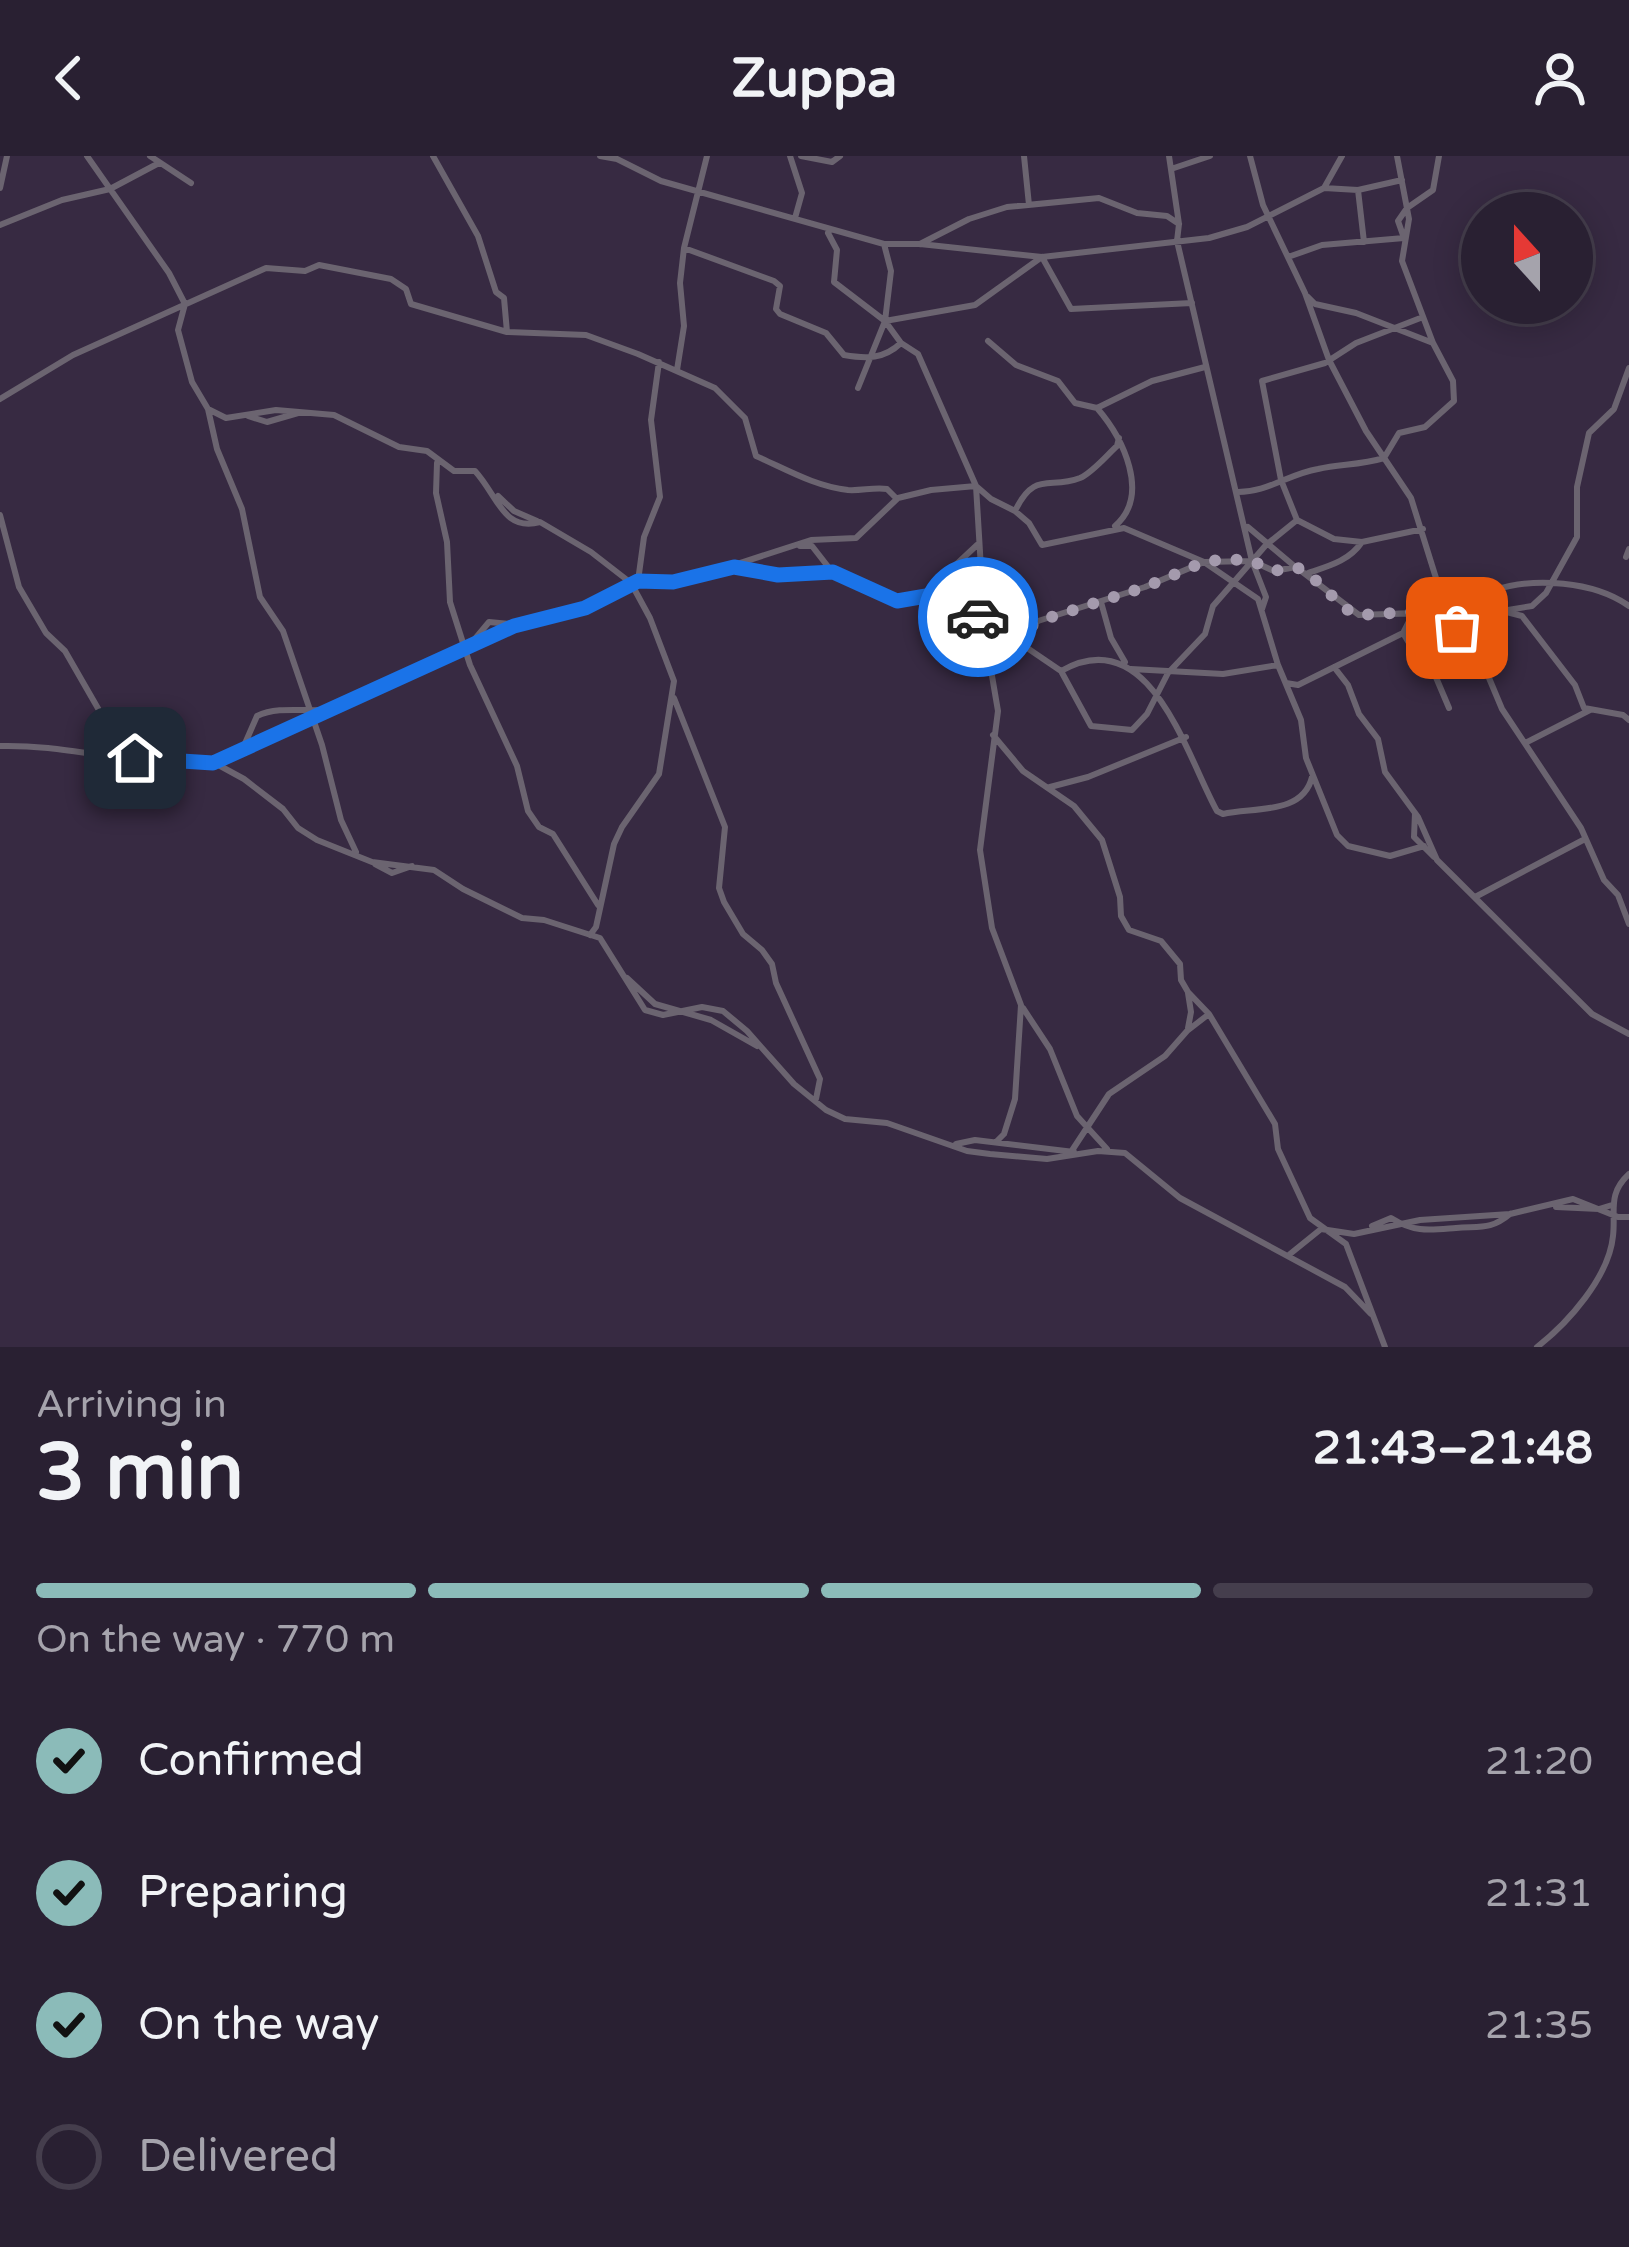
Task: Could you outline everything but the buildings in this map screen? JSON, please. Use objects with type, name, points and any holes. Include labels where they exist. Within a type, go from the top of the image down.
[{"type":"street","points":[[0,188],[7,156]]},
{"type":"street","points":[[87,156],[169,273],[185,304],[178,330],[192,382],[208,409],[217,449],[242,509],[260,597],[283,631],[322,745],[341,820],[357,855]]},
{"type":"street","points":[[150,156],[191,183]]},
{"type":"street","points":[[434,156],[478,236],[496,292],[504,298],[507,332]]},
{"type":"street","points":[[600,156],[699,191],[884,244],[1042,257],[1209,238],[1247,227],[1324,188],[1358,190],[1402,180]]},
{"type":"street","points":[[677,370],[684,326],[680,283],[684,248],[707,156]]},
{"type":"street","points":[[790,156],[802,193],[795,218]]},
{"type":"street","points":[[802,156],[832,163],[840,156]]},
{"type":"street","points":[[1024,156],[1029,205]]},
{"type":"street","points":[[1169,156],[1178,241],[1252,561],[1266,597],[1262,609]]},
{"type":"street","points":[[1171,169],[1210,156]]},
{"type":"street","points":[[1250,156],[1268,216],[1305,293],[1329,360],[1411,498],[1447,610],[1586,838],[1629,924]]},
{"type":"street","points":[[1324,188],[1342,156]]},
{"type":"street","points":[[1236,492],[1259,492],[1322,467],[1352,468],[1384,458],[1399,433],[1425,427],[1454,401],[1453,381],[1402,261],[1409,219],[1397,156]]},
{"type":"street","points":[[1407,208],[1433,190],[1439,156]]},
{"type":"street","points":[[0,224],[62,200],[110,189],[159,163]]},
{"type":"street","points":[[1358,190],[1364,242]]},
{"type":"street","points":[[920,244],[969,219],[1029,205],[1099,198],[1137,213],[1167,216],[1179,224]]},
{"type":"street","points":[[826,230],[837,250],[834,282],[918,354],[976,486],[982,585],[996,632],[992,670],[998,711],[980,850],[992,928],[1021,1004],[1050,1049],[1077,1115],[1110,1151]]},
{"type":"street","points":[[1288,256],[1322,245],[1404,238]]},
{"type":"street","points":[[858,388],[885,321],[892,271],[884,244]]},
{"type":"street","points":[[684,248],[774,281],[779,286],[776,309],[780,314],[826,333],[844,355],[871,359],[892,352],[901,343]]},
{"type":"street","points":[[885,321],[975,305],[1042,257]]},
{"type":"street","points":[[1042,257],[1071,309],[1192,303]]},
{"type":"street","points":[[0,399],[73,355],[266,268],[305,271],[320,265],[391,279],[406,289],[411,304],[507,332],[586,335],[659,362],[715,388],[739,408],[756,456],[791,470],[804,481],[848,490],[887,489],[898,498],[976,486],[1015,511],[1042,545],[1113,527],[1128,515],[1132,500],[1129,465],[1119,438],[1097,408]]},
{"type":"street","points":[[1305,293],[1315,304],[1356,313],[1433,343]]},
{"type":"street","points":[[1423,529],[1362,542],[1334,539],[1297,520],[1281,480],[1262,381],[1329,360],[1356,343],[1424,317]]},
{"type":"street","points":[[988,341],[1016,365],[1058,381],[1075,403],[1097,408],[1152,381],[1206,367]]},
{"type":"street","points":[[635,582],[644,537],[660,497],[651,419],[659,362]]},
{"type":"street","points":[[1508,610],[1532,606],[1546,593],[1577,537],[1576,487],[1589,433],[1614,409],[1629,368]]},
{"type":"street","points":[[208,409],[226,418],[302,411],[334,415],[399,446],[427,451],[454,471],[475,472],[493,491],[509,520],[523,526],[540,522],[635,582],[671,670],[672,694],[659,774],[622,826],[590,935]]},
{"type":"street","points":[[1015,511],[1024,493],[1048,481],[1081,478],[1118,446],[1119,438]]},
{"type":"street","points":[[436,459],[450,602],[470,665],[518,766],[528,812],[539,827],[553,833],[599,906]]},
{"type":"street","points":[[213,763],[514,626],[585,608],[635,582],[673,582],[811,540],[856,538],[898,498]]},
{"type":"street","points":[[0,515],[19,587],[46,633],[65,651],[111,731],[115,758]]},
{"type":"street","points":[[800,545],[812,546],[833,572],[897,601],[932,595],[956,598],[996,632],[1014,638],[1061,670],[1091,726],[1132,730],[1168,674],[1205,634],[1213,606],[1266,545],[1297,520]]},
{"type":"street","points":[[1245,524],[1359,615],[1447,610],[1472,603],[1490,591],[1549,584],[1589,588],[1629,606]]},
{"type":"street","points":[[1113,527],[1152,538],[1204,562],[1258,598],[1301,720],[1306,758],[1337,835],[1348,846],[1390,856],[1424,846]]},
{"type":"street","points":[[1308,573],[1340,562],[1362,542]]},
{"type":"street","points":[[932,595],[945,574],[979,543]]},
{"type":"street","points":[[1014,638],[1039,621],[1204,562],[1252,561],[1274,571],[1296,567]]},
{"type":"street","points":[[734,567],[778,575],[833,572]]},
{"type":"street","points":[[1286,683],[1298,685],[1403,633],[1424,594],[1438,582]]},
{"type":"street","points":[[1101,601],[1111,638],[1186,737],[1217,812],[1296,801],[1309,790],[1313,774]]},
{"type":"street","points":[[1472,603],[1522,616],[1575,685],[1584,708],[1629,720]]},
{"type":"street","points":[[466,649],[489,622],[514,626]]},
{"type":"street","points":[[1403,633],[1418,658],[1432,668],[1449,708]]},
{"type":"street","points":[[1061,670],[1093,658],[1168,674],[1222,674],[1278,665]]},
{"type":"street","points":[[1334,667],[1378,739],[1385,772],[1414,812],[1437,860]]},
{"type":"street","points":[[672,694],[725,827],[719,888],[742,934],[772,964],[776,983],[820,1079],[816,1099]]},
{"type":"street","points":[[243,748],[256,716],[272,709],[311,716]]},
{"type":"street","points":[[1525,742],[1590,710]]},
{"type":"street","points":[[111,731],[153,759]]},
{"type":"street","points":[[993,735],[1022,771],[1074,806],[1102,839],[1121,916],[1129,930],[1161,941],[1180,964],[1188,992],[1209,1014],[1275,1124],[1286,1170],[1310,1218],[1346,1244],[1385,1347]]},
{"type":"street","points":[[1050,787],[1088,778],[1186,737]]},
{"type":"street","points":[[0,746],[213,763],[244,779],[283,809],[298,828],[371,862],[434,870],[463,890],[522,918],[601,938],[645,1010],[663,1015],[712,1007],[723,1011],[826,1110],[845,1119],[887,1123],[967,1151],[1033,1159],[1074,1152],[1125,1153],[1180,1198],[1345,1287],[1370,1314]]},
{"type":"street","points":[[1414,812],[1414,837],[1592,1014],[1629,1034]]},
{"type":"street","points":[[1477,896],[1586,838]]},
{"type":"street","points":[[1187,1031],[1188,992]]},
{"type":"street","points":[[996,1142],[1004,1134],[1015,1099],[1021,1004]]},
{"type":"street","points":[[687,1011],[763,1049]]},
{"type":"street","points":[[1074,1152],[1108,1094],[1166,1056],[1209,1014]]},
{"type":"street","points":[[954,1144],[975,1140],[1074,1152]]},
{"type":"street","points":[[1538,1347],[1580,1303],[1604,1265],[1613,1236],[1611,1209],[1621,1181],[1629,1174]]},
{"type":"street","points":[[1321,1229],[1354,1234],[1399,1223],[1510,1214],[1573,1199],[1629,1217]]},
{"type":"street","points":[[1399,1223],[1432,1232],[1481,1229],[1497,1225],[1510,1214]]},
{"type":"street","points":[[1288,1255],[1321,1229]]},
{"type":"street","points":[[1352,1258],[1365,1231]]},
{"type":"way so far","points":[[978,617],[996,632],[1014,638],[1039,621],[1145,587],[1204,562],[1226,559],[1252,561],[1274,571],[1296,567],[1359,615],[1447,610],[1457,628]]},
{"type":"route","points":[[135,758],[213,763],[514,626],[585,608],[638,581],[673,582],[734,567],[778,575],[833,572],[897,601],[932,595],[956,598],[978,617]]}]
